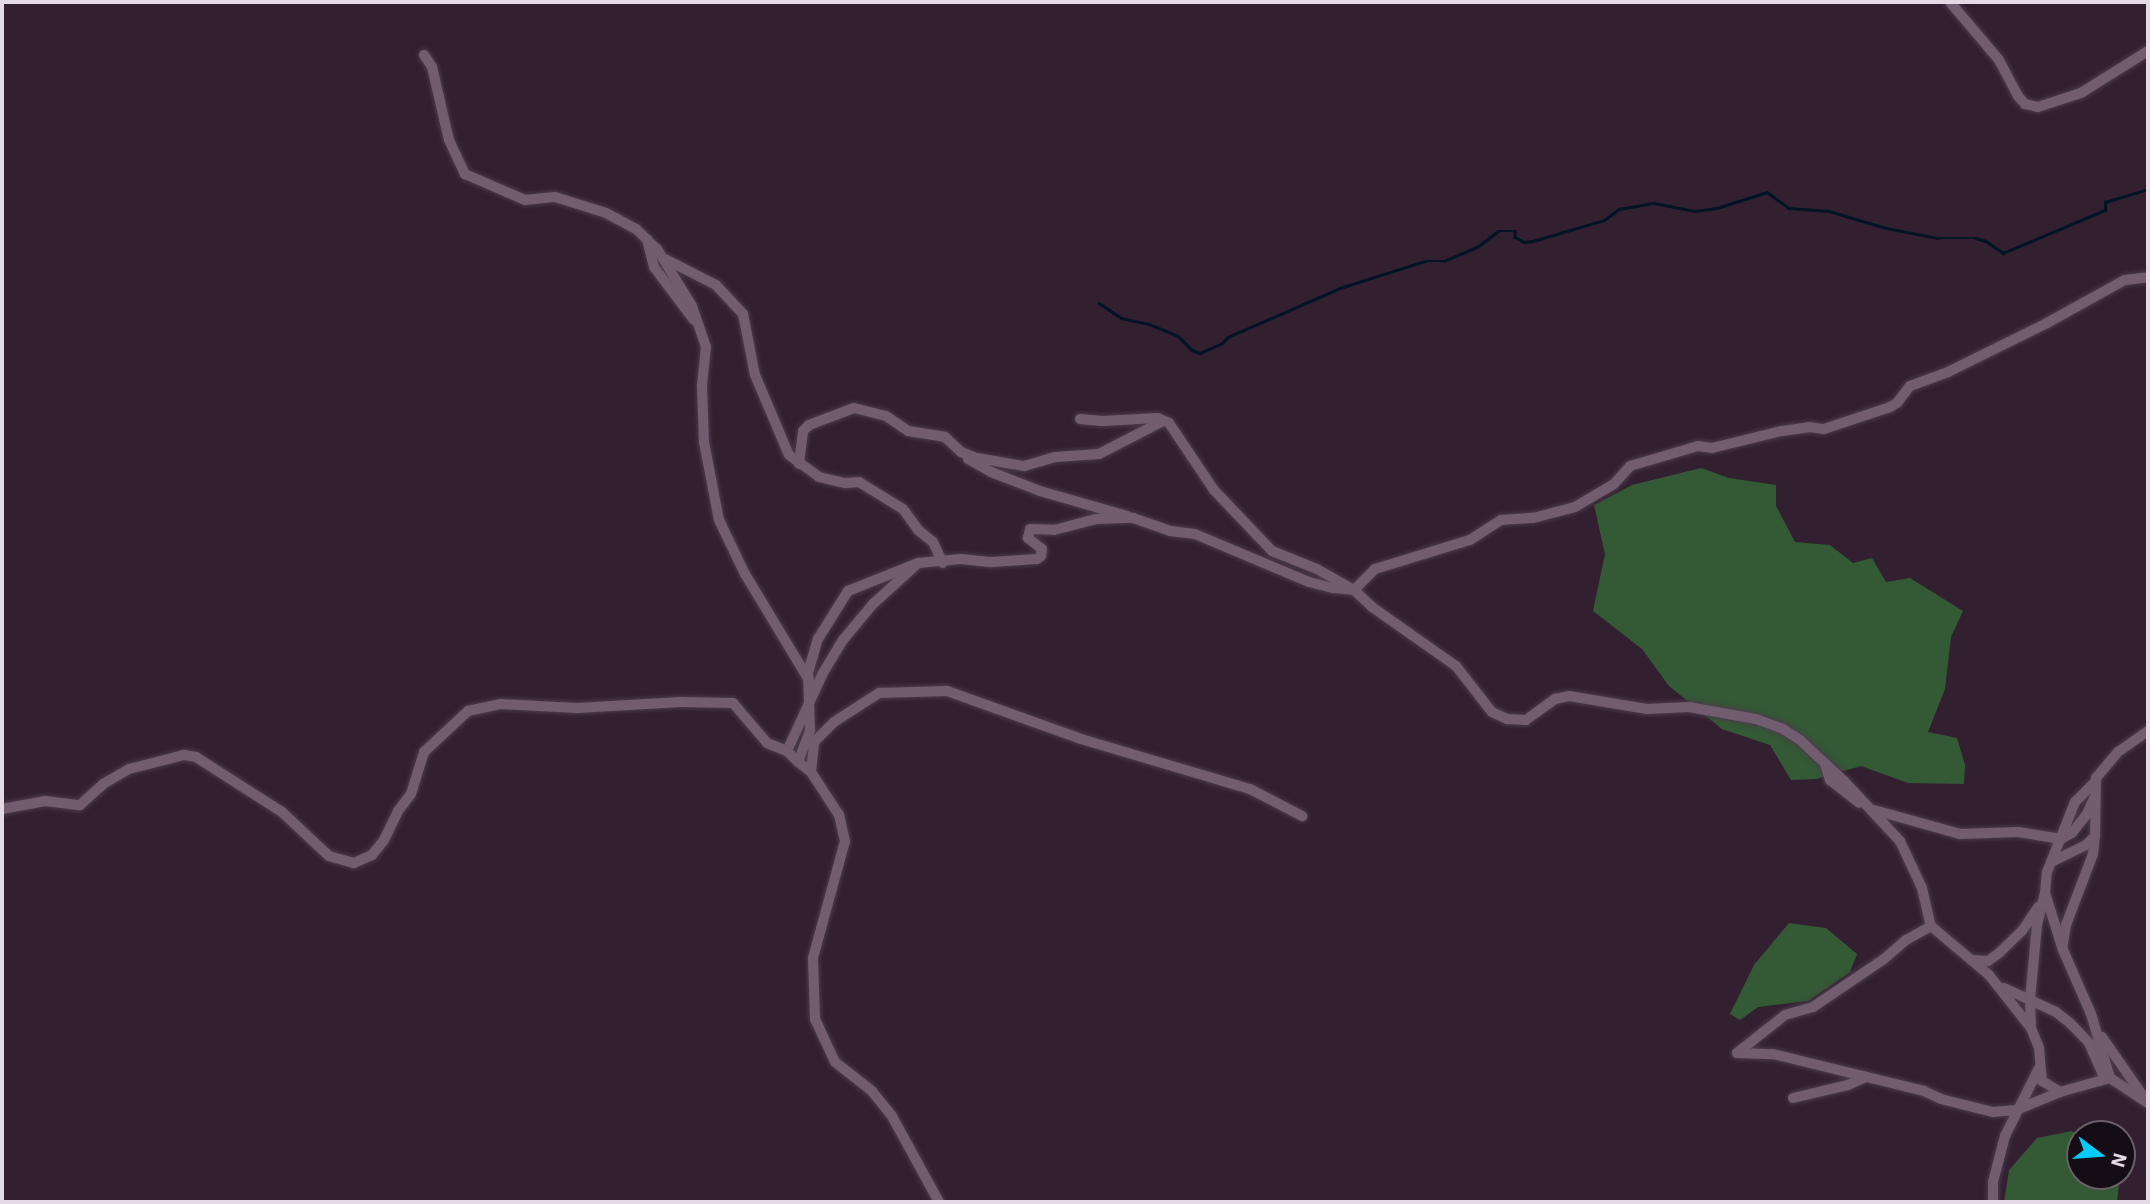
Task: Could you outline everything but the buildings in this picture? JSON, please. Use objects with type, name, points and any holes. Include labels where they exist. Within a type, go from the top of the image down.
[{"type":"street","points":[[1950,2],[1999,60],[2025,104],[2038,107],[2081,93],[2148,51]]},
{"type":"street","points":[[424,55],[432,67],[449,140],[466,174],[526,200],[555,197],[606,213],[636,229],[663,258],[692,306],[706,347],[702,387],[704,442],[719,520],[745,574],[808,680]]},
{"type":"street","points":[[647,239],[654,267],[695,320]]},
{"type":"street","points":[[663,258],[716,285],[743,314],[755,375],[789,455],[819,477],[846,483],[859,482],[903,509],[918,530],[933,542],[943,563]]},
{"type":"street","points":[[1354,590],[1376,569],[1470,540],[1502,520],[1533,518],[1574,507],[1614,485],[1630,466],[1698,446],[1712,448],[1782,431],[1824,429],[1889,407],[1897,403],[1910,386],[1948,372],[2048,323],[2125,281],[2148,277]]},
{"type":"street","points":[[799,464],[803,431],[809,425],[855,408],[886,416],[908,431],[945,437],[961,452],[991,472],[1027,486],[1170,531],[1195,534],[1309,582],[1354,590]]},
{"type":"street","points":[[1080,419],[1169,423],[1214,490],[1272,551],[1317,569],[1354,590],[1372,607],[1456,666],[1492,712],[1507,719],[1526,720],[1555,699],[1569,696],[1647,709],[1689,707],[1756,719],[1783,729],[1824,762],[1871,809],[1905,849],[1922,888],[1931,926],[1974,960],[2000,986],[2031,1028],[2039,1048],[2042,1081],[2056,1090]]},
{"type":"street","points":[[961,452],[978,458],[1033,465],[1056,457],[1099,454],[1163,421]]},
{"type":"street","points":[[798,762],[810,730],[808,680],[818,639],[848,592],[918,563],[943,563],[961,559],[992,562],[1037,559],[1042,549],[1028,538],[1030,529],[1054,530],[1096,519],[1133,518]]},
{"type":"street","points":[[787,751],[844,640],[873,604],[918,563]]},
{"type":"street","points":[[811,772],[814,742],[834,722],[879,693],[947,691],[1081,739],[1251,789],[1302,816]]},
{"type":"street","points":[[2,809],[45,801],[80,805],[103,784],[129,769],[184,755],[196,757],[282,812],[329,856],[354,863],[372,855],[384,840],[398,811],[411,794],[424,752],[468,711],[500,704],[577,708],[722,702],[733,704],[741,710],[766,743],[787,751],[811,772],[839,815],[845,841],[813,958],[815,1019],[835,1062],[872,1091],[892,1116],[939,1202]]},
{"type":"street","points":[[1974,960],[1988,961],[2022,931],[2045,893],[2047,872],[2075,802],[2118,752],[2148,731]]},
{"type":"street","points":[[2063,950],[2066,925],[2093,854],[2094,783]]},
{"type":"street","points":[[1871,809],[1960,834],[2018,832],[2061,839],[2072,833],[2087,814],[2095,796]]},
{"type":"street","points":[[2051,862],[2087,845],[2095,836]]},
{"type":"street","points":[[2045,893],[2063,950],[2095,1026],[2108,1078]]},
{"type":"street","points":[[2031,1028],[2030,1000],[2040,905]]},
{"type":"street","points":[[1931,926],[1906,940],[1884,959],[1813,1007],[1785,1015],[1737,1053],[1773,1054],[1924,1091],[1959,1105],[1993,1112],[2016,1110],[2056,1090],[2108,1078]]},
{"type":"street","points":[[2000,986],[2056,1012],[2089,1042],[2108,1078],[2148,1103]]},
{"type":"street","points":[[2095,1026],[2148,1103]]},
{"type":"street","points":[[1993,1202],[1993,1182],[2016,1110],[2039,1068]]},
{"type":"street","points":[[1793,1098],[1848,1085],[1866,1077]]},
{"type":"green space","points":[[1701,468],[1729,478],[1776,485],[1776,506],[1795,542],[1830,545],[1853,563],[1872,558],[1886,582],[1910,578],[1963,611],[1951,637],[1945,689],[1928,732],[1957,738],[1965,765],[1964,784],[1908,783],[1861,766],[1816,779],[1791,780],[1770,745],[1722,729],[1669,686],[1642,649],[1593,611],[1605,554],[1594,505],[1632,485]]},
{"type":"green space","points":[[1789,923],[1826,928],[1857,954],[1850,972],[1808,1001],[1758,1007],[1740,1020],[1730,1014],[1754,965]]},
{"type":"green space","points":[[2066,1132],[2066,1190],[2118,1190],[2117,1202],[2004,1202],[2009,1170],[2037,1138]]},
{"type":"waterway","points":[[1099,303],[1121,318],[1149,324],[1178,336],[1192,350],[1200,353],[1222,343],[1228,337],[1340,288],[1425,261],[1444,261],[1477,247],[1498,231],[1515,231],[1515,237],[1524,242],[1533,241],[1604,220],[1619,209],[1654,203],[1695,211],[1717,208],[1767,192],[1789,208],[1829,211],[1886,228],[1938,238],[1976,238],[1986,241],[2003,253],[2105,210],[2105,202],[2148,189]]}]
